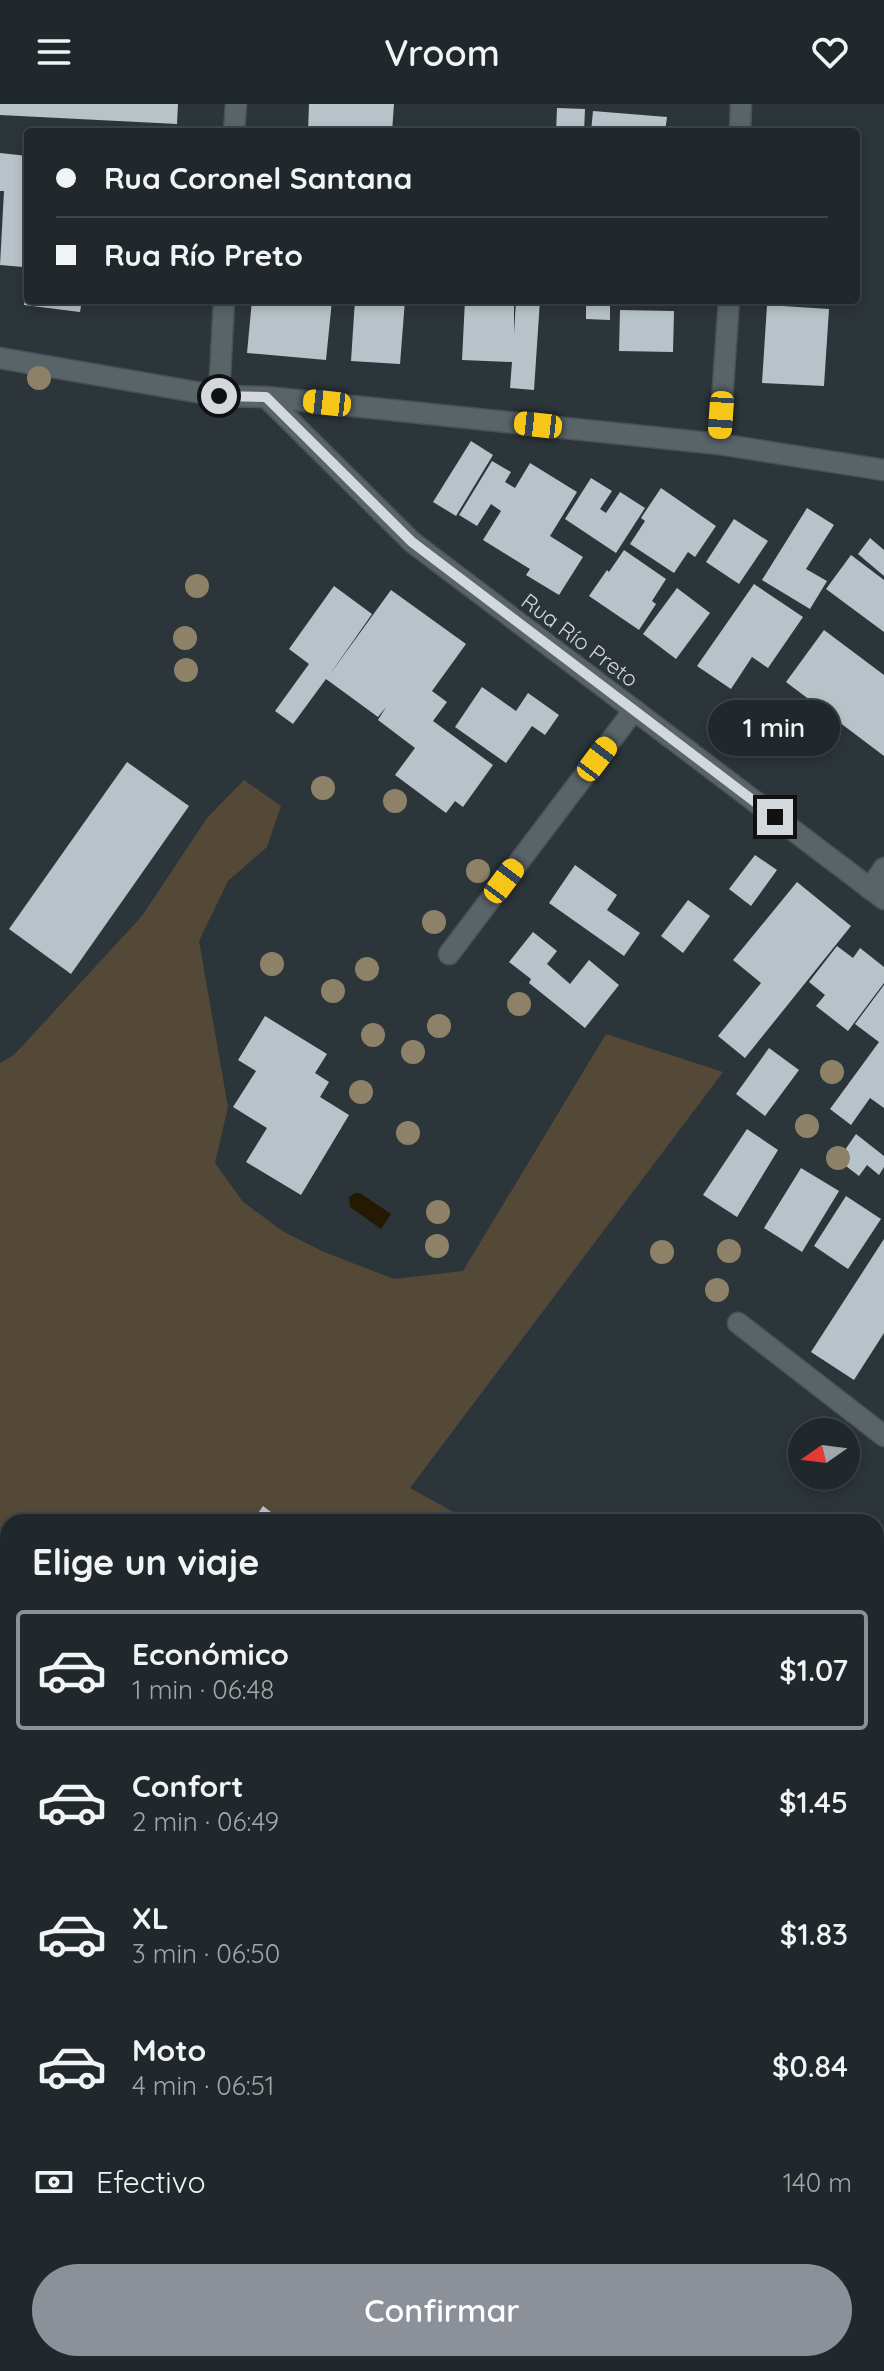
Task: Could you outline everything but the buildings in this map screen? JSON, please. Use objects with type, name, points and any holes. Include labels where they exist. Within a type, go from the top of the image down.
[{"type":"street","points":[[234,128],[236,104]]},
{"type":"street","points":[[740,128],[741,104]]},
{"type":"street","points":[[219,396],[224,304]]},
{"type":"street","points":[[719,444],[729,304]]},
{"type":"street","points":[[0,358],[219,396],[266,397],[719,444],[884,470]]},
{"type":"street","name":"Rua Río Preto","points":[[266,397],[412,542],[877,894]]},
{"type":"street","points":[[449,954],[634,710]]},
{"type":"street","points":[[877,894],[884,868]]},
{"type":"street","points":[[738,1323],[884,1436]]},
{"type":"shaded area","points":[[244,780],[281,806],[267,847],[228,881],[199,941],[228,1107],[215,1163],[243,1202],[284,1232],[324,1252],[394,1279],[463,1271],[606,1034],[723,1072],[410,1488],[457,1514],[0,1514],[0,1063],[14,1055],[142,916],[207,818]]},
{"type":"shaded area","points":[[360,1193],[391,1214],[381,1229],[350,1207],[349,1197]]},
{"type":"route","points":[[219,396],[266,397],[412,542],[775,817]]}]
